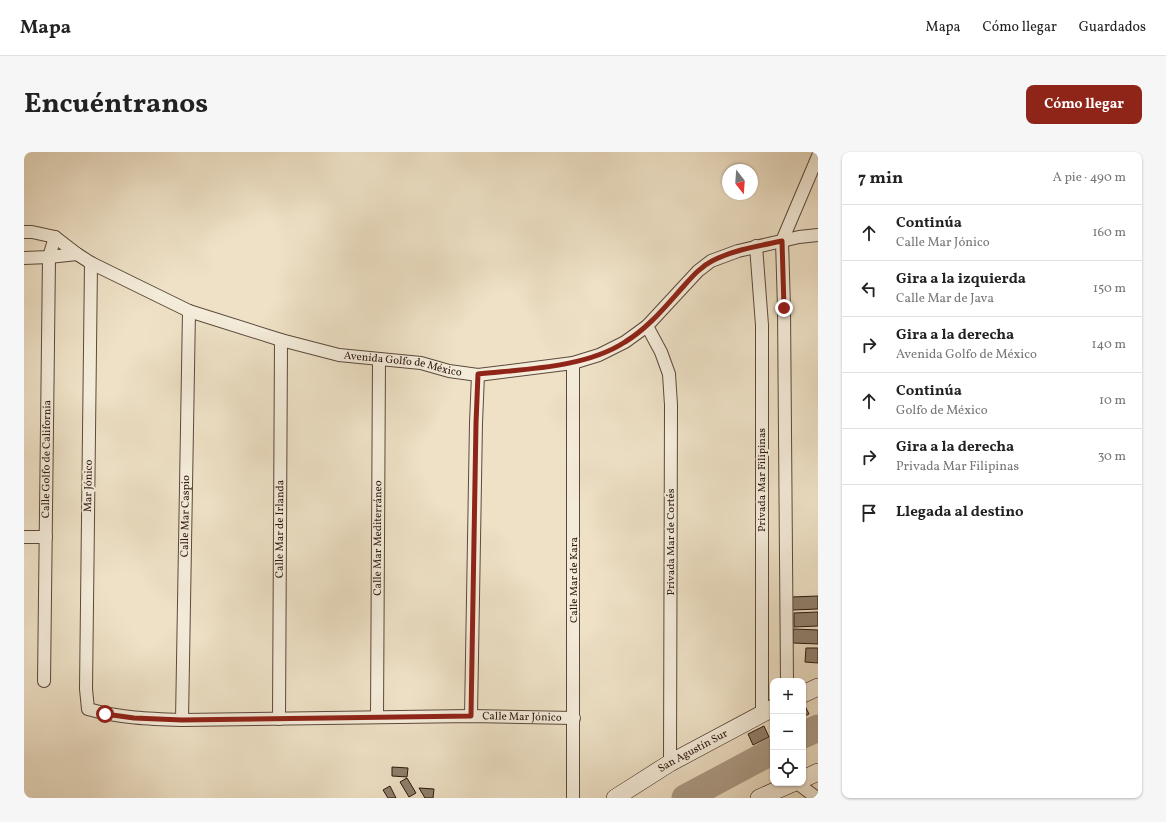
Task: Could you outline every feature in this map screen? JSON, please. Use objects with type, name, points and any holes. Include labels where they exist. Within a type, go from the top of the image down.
[{"type":"main road","points":[[806,693],[818,687]]},
{"type":"main road","name":"San Agustín Sur","points":[[615,798],[670,763],[767,711]]},
{"type":"main road","points":[[806,778],[818,772]]},
{"type":"main road","points":[[762,797],[786,786]]},
{"type":"street","points":[[782,241],[818,156]]},
{"type":"street","name":"Avenida Golfo de México","points":[[24,232],[32,232],[55,237],[91,263],[189,312],[280,340],[339,355],[421,362],[449,371],[478,374],[574,363],[599,355],[619,346],[647,326],[698,271],[711,261],[756,246],[818,235]]},
{"type":"street","name":"Calle Golfo de California","points":[[44,681],[49,257],[55,237]]},
{"type":"street","name":"Privada Mar Filipinas","points":[[782,241],[784,308],[787,678]]},
{"type":"street","name":"Privada Mar Filipinas","points":[[756,246],[762,325],[767,711]]},
{"type":"street","points":[[24,258],[77,254]]},
{"type":"street","name":"Mar Jónico","points":[[88,709],[86,689],[91,263]]},
{"type":"street","name":"Calle Mar Caspio","points":[[182,720],[189,312]]},
{"type":"street","name":"Privada Mar de Cortés","points":[[647,326],[661,352],[669,374],[672,405],[670,763]]},
{"type":"street","name":"Calle Mar de Irlanda","points":[[279,719],[280,340]]},
{"type":"street","name":"Calle Mar Mediterráneo","points":[[377,717],[379,359]]},
{"type":"street","name":"Calle Mar de Kara","points":[[573,798],[574,363]]},
{"type":"street","points":[[471,716],[478,374]]},
{"type":"street","points":[[24,536],[46,537]]},
{"type":"street","name":"Calle Mar Jónico","points":[[88,709],[105,714],[134,718],[182,720],[471,716],[574,718]]},
{"type":"street","points":[[801,786],[817,798]]},
{"type":"building","points":[[818,596],[818,609],[792,610],[792,597]]},
{"type":"building","points":[[818,612],[818,626],[794,627],[794,613]]},
{"type":"building","points":[[793,629],[818,630],[818,644],[793,643]]},
{"type":"building","points":[[806,648],[818,648],[818,663],[805,662]]},
{"type":"building","points":[[806,708],[809,714],[806,716]]},
{"type":"building","points":[[764,726],[769,737],[753,745],[748,734]]},
{"type":"building","points":[[392,767],[408,768],[407,777],[392,776]]},
{"type":"building","points":[[407,778],[416,793],[409,797],[400,782]]},
{"type":"building","points":[[390,786],[396,798],[388,798],[383,790]]},
{"type":"building","points":[[419,788],[434,789],[433,798],[425,798]]},
{"type":"waterway","points":[[806,734],[818,728]]},
{"type":"waterway","points":[[685,798],[770,753]]},
{"type":"route","points":[[105,714],[134,718],[182,720],[471,716],[478,374],[574,363],[599,355],[625,342],[647,326],[698,271],[711,261],[738,251],[782,241],[784,308]]}]
